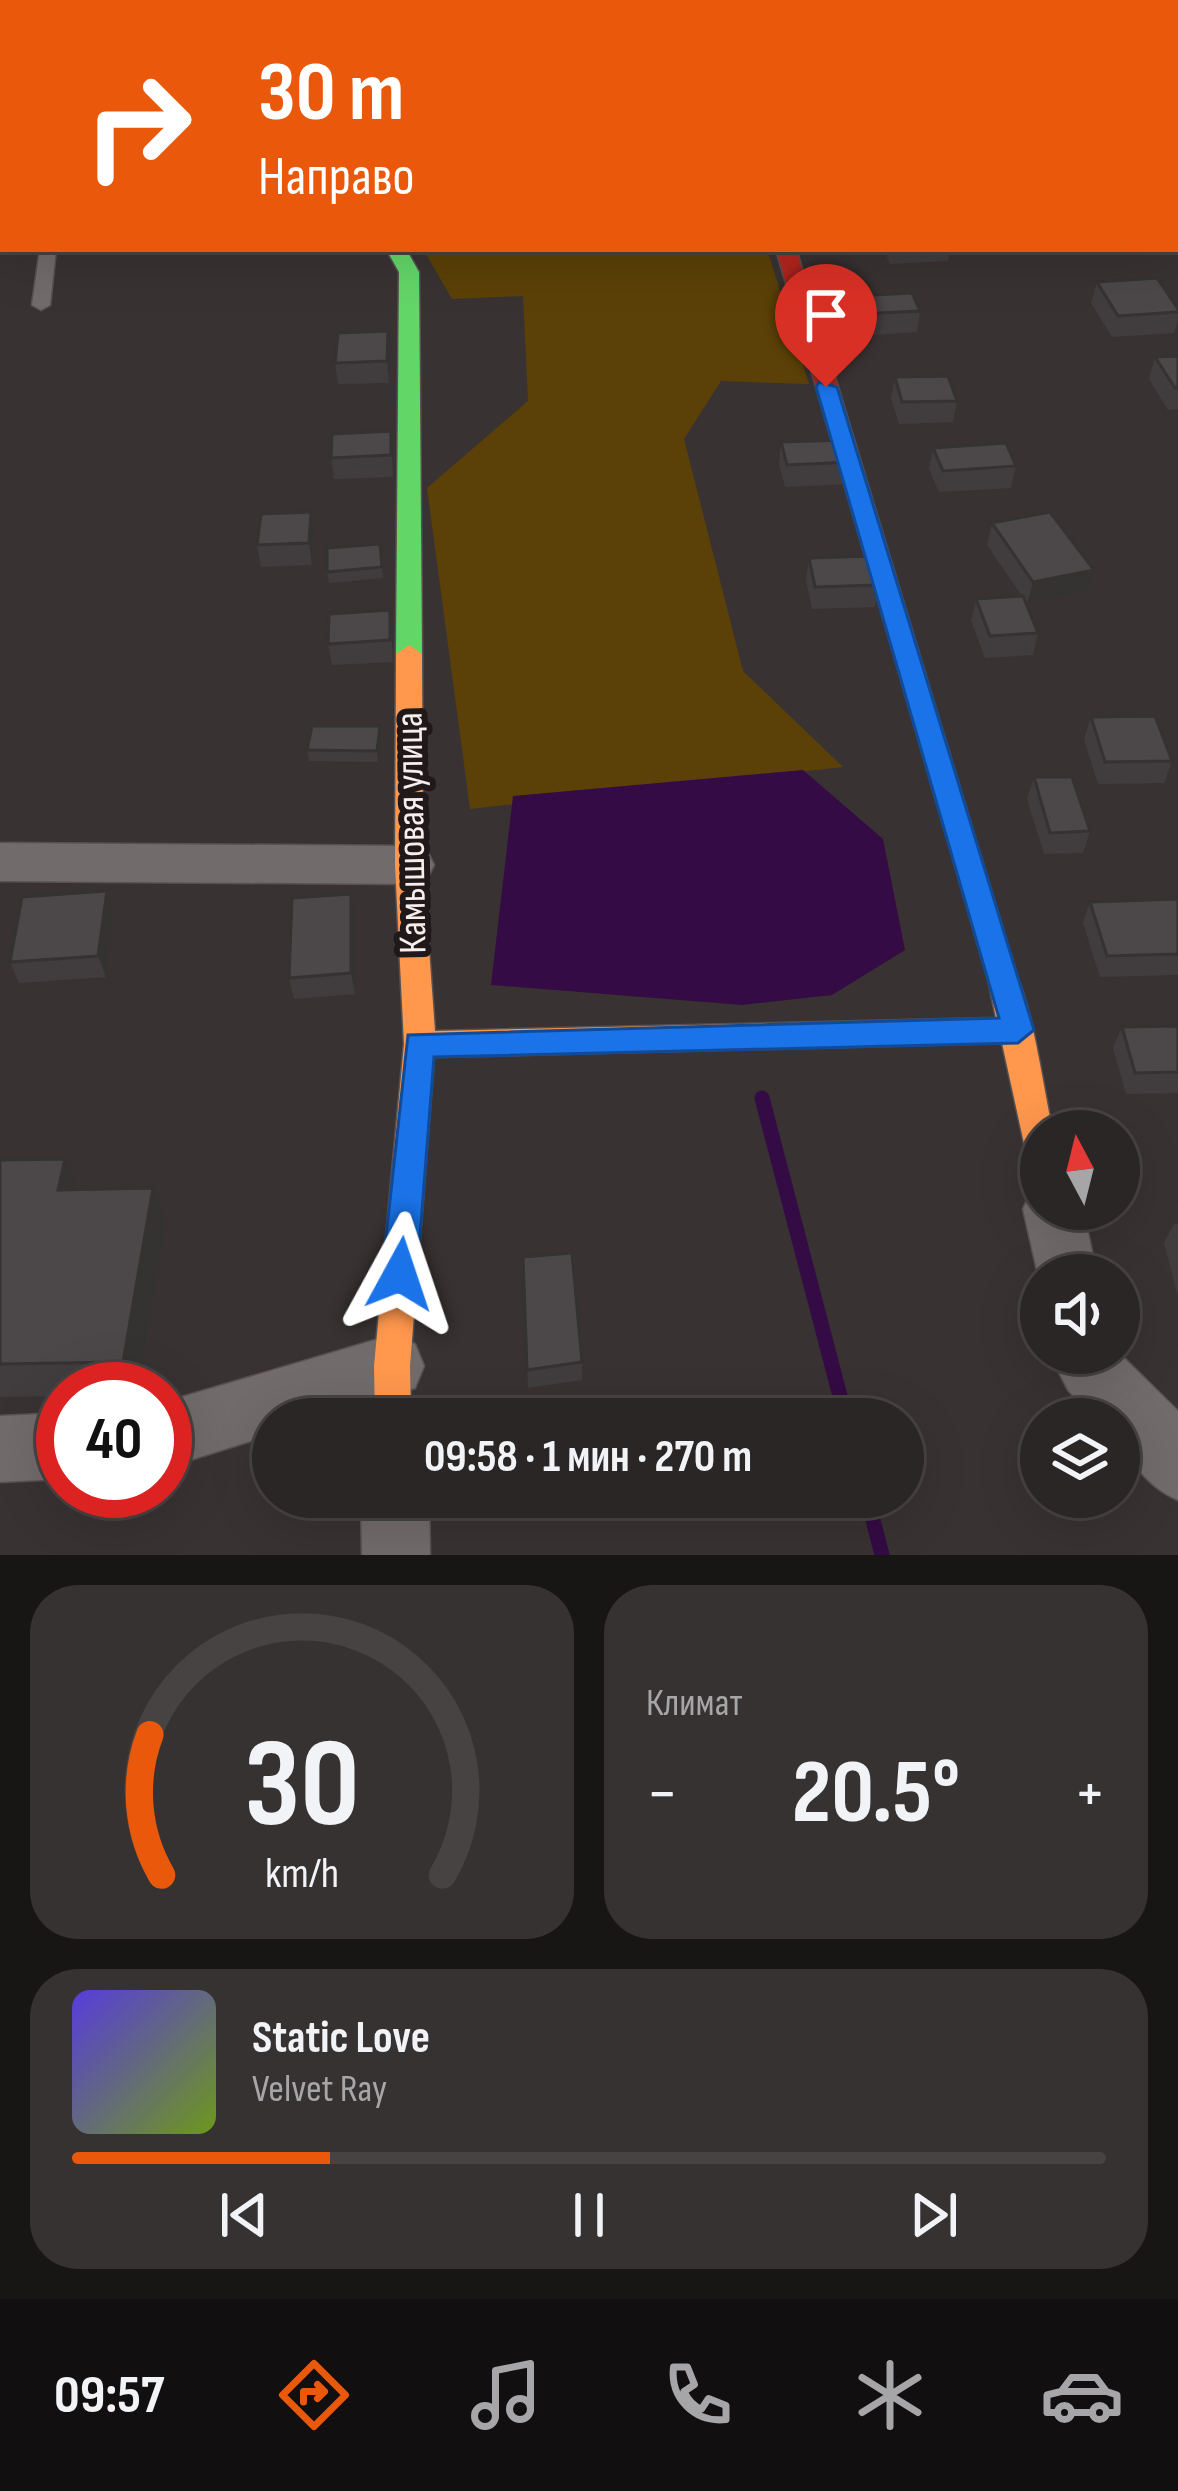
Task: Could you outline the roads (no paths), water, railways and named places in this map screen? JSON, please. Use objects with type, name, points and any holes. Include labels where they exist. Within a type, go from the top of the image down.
[{"type":"street","name":"Камышовая улица","points":[[393,1393],[419,1044],[409,865],[409,272],[398,252]]},
{"type":"street","points":[[786,252],[1018,1030],[1034,1110]]},
{"type":"street","points":[[0,862],[409,865]]},
{"type":"street","points":[[419,1044],[1018,1030]]},
{"type":"street","points":[[1098,1374],[1133,1418],[1176,1456]]},
{"type":"street","points":[[192,1430],[393,1393]]},
{"type":"street","points":[[0,1449],[36,1448]]},
{"type":"street","points":[[395,1518],[396,1555]]},
{"type":"lane","points":[[41,305],[48,252]]},
{"type":"waterway","points":[[762,1098],[841,1398]]},
{"type":"waterway","points":[[872,1518],[882,1555]]}]
